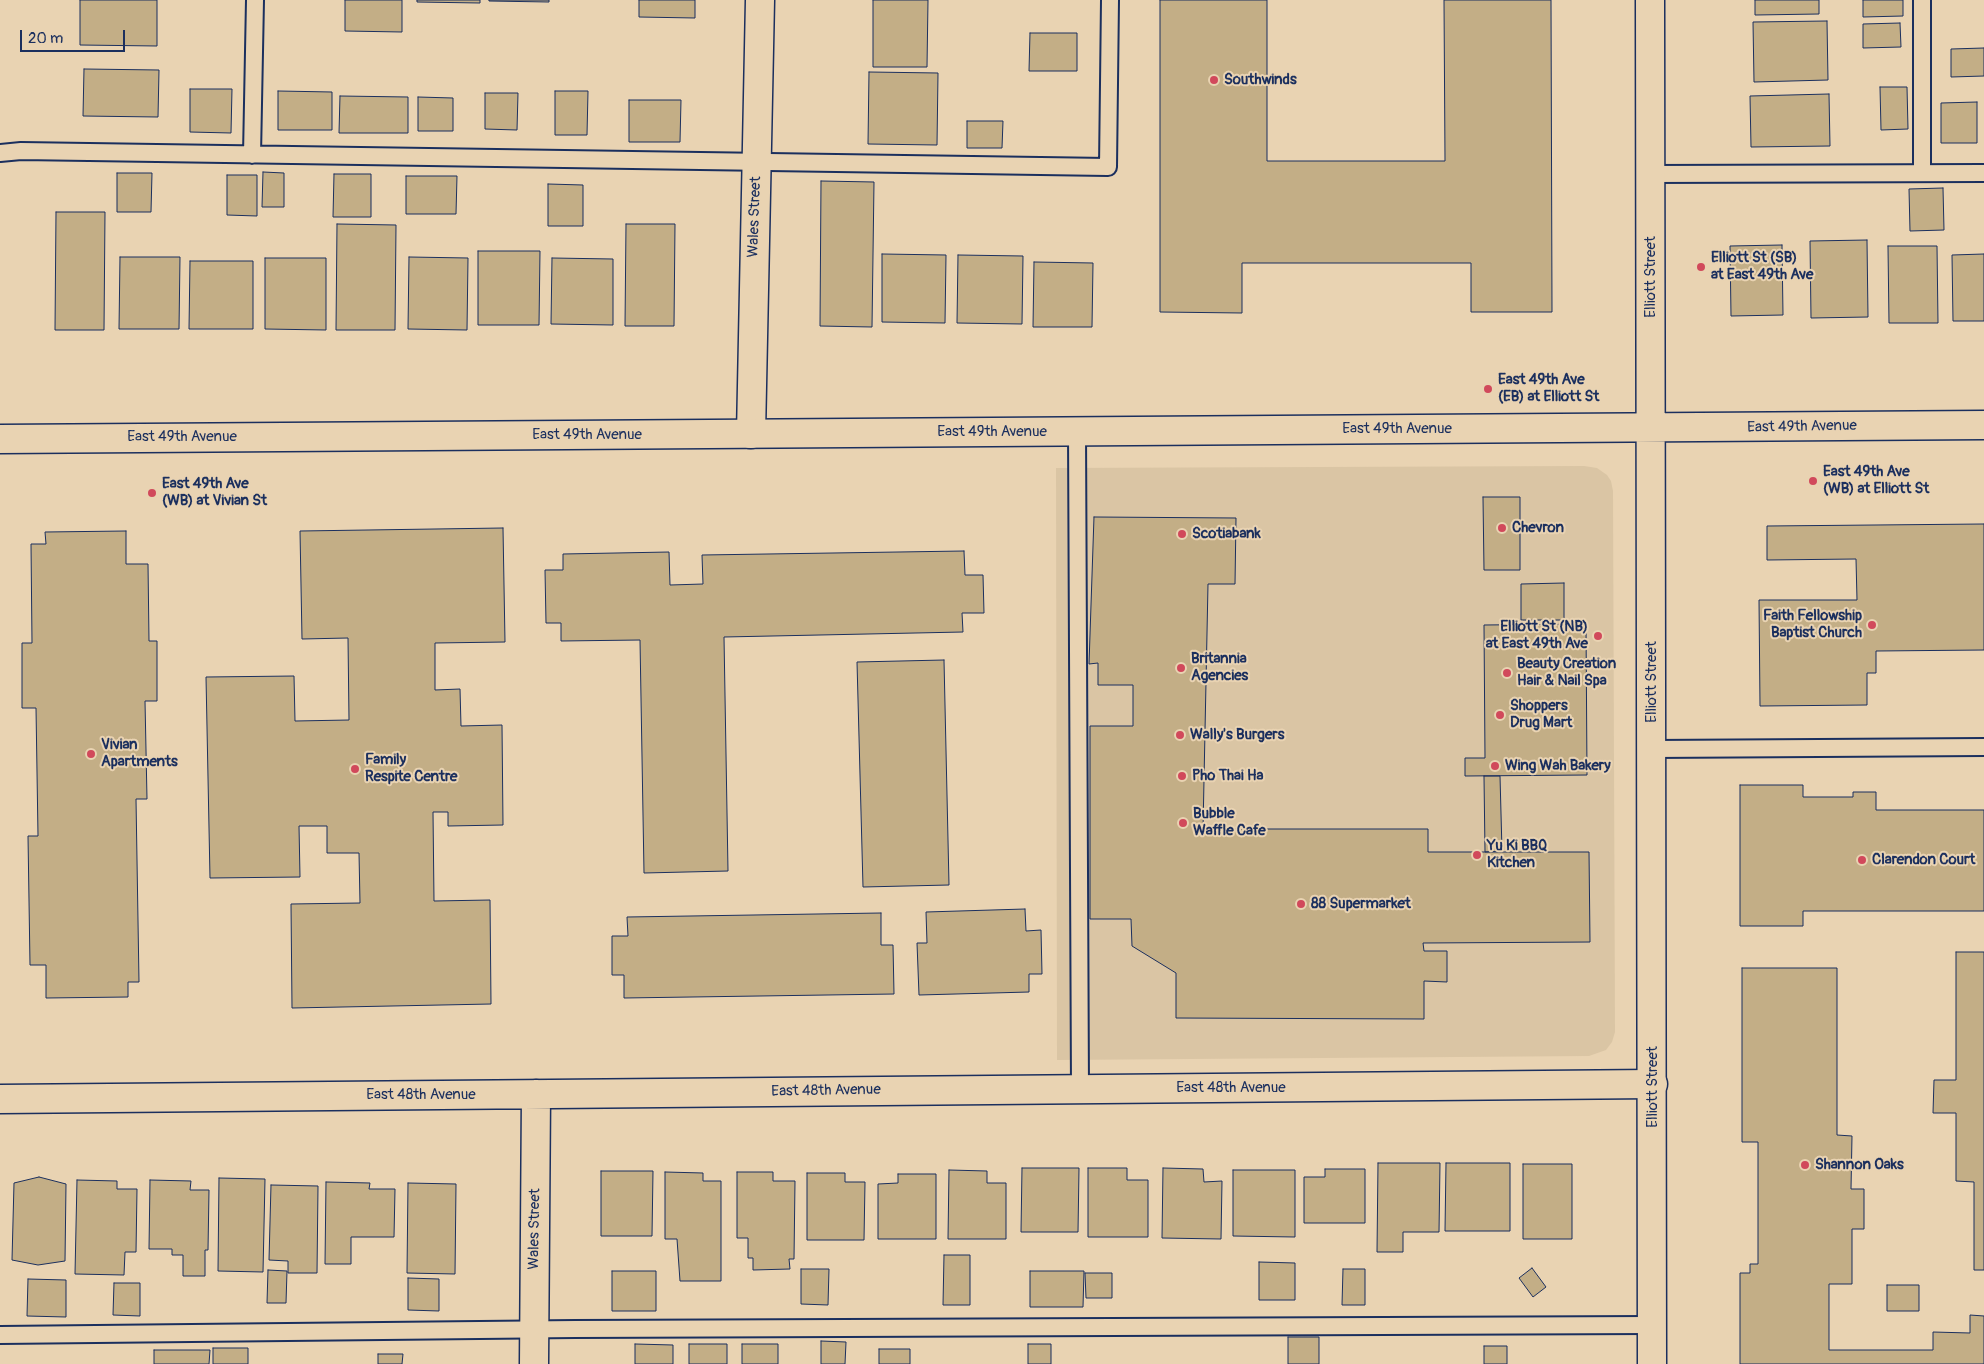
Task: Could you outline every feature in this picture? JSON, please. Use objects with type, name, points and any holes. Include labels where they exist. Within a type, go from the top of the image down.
[{"type":"street","name":"Wales Street","points":[[751,434],[760,0]]},
{"type":"street","name":"Elliott Street","points":[[1650,0],[1652,1364]]},
{"type":"street","name":"East 49th Avenue","points":[[0,439],[1651,429],[1984,425]]},
{"type":"street","name":"East 48th Avenue","points":[[0,1099],[1653,1084]]},
{"type":"street","name":"Wales Street","points":[[534,1364],[536,1094]]},
{"type":"lane","points":[[252,155],[255,0]]},
{"type":"lane","points":[[0,153],[22,151],[1108,167],[1110,0]]},
{"type":"lane","points":[[1922,0],[1922,173]]},
{"type":"lane","points":[[1650,174],[1984,172]]},
{"type":"lane","points":[[1076,431],[1080,1089]]},
{"type":"lane","points":[[1652,749],[1984,747]]},
{"type":"lane","points":[[0,1335],[1652,1324]]},
{"type":"shaded area","points":[[1584,466],[1597,468],[1607,475],[1611,481],[1613,491],[1615,1032],[1612,1042],[1606,1050],[1589,1056],[1057,1060],[1056,468]]},
{"type":"building","points":[[80,0],[157,0],[157,46],[80,45]]},
{"type":"building","points":[[345,0],[402,0],[402,32],[345,31]]},
{"type":"building","points":[[417,0],[480,0],[480,3],[417,2]]},
{"type":"building","points":[[549,0],[549,2],[489,1]]},
{"type":"building","points":[[639,0],[695,0],[695,18],[639,17]]},
{"type":"building","points":[[873,0],[928,0],[927,67],[873,67]]},
{"type":"building","name":"Southwinds","points":[[1160,0],[1267,0],[1267,161],[1445,161],[1444,0],[1551,0],[1552,312],[1471,312],[1471,263],[1242,263],[1242,313],[1160,312]]},
{"type":"building","points":[[1755,0],[1819,0],[1819,14],[1755,15]]},
{"type":"building","points":[[1863,0],[1903,0],[1903,16],[1863,17]]},
{"type":"building","points":[[1827,21],[1828,80],[1754,82],[1753,22]]},
{"type":"building","points":[[1900,23],[1901,47],[1863,48],[1863,24]]},
{"type":"building","points":[[1030,33],[1077,33],[1077,71],[1029,71]]},
{"type":"building","points":[[1984,48],[1984,76],[1951,77],[1951,49]]},
{"type":"building","points":[[84,69],[159,70],[158,117],[83,116]]},
{"type":"building","points":[[869,72],[938,73],[937,145],[868,144]]},
{"type":"building","points":[[1880,87],[1907,87],[1908,129],[1881,130]]},
{"type":"building","points":[[190,89],[232,89],[231,133],[190,132]]},
{"type":"building","points":[[278,91],[332,92],[332,130],[278,130]]},
{"type":"building","points":[[555,91],[588,91],[587,135],[555,135]]},
{"type":"building","points":[[485,93],[518,93],[517,130],[485,129]]},
{"type":"building","points":[[1829,94],[1830,146],[1751,147],[1750,96]]},
{"type":"building","points":[[340,96],[408,97],[408,133],[339,133]]},
{"type":"building","points":[[418,97],[453,98],[453,131],[418,131]]},
{"type":"building","points":[[629,100],[681,100],[680,142],[629,142]]},
{"type":"building","points":[[1977,102],[1977,143],[1941,143],[1941,103]]},
{"type":"building","points":[[967,121],[1003,121],[1002,148],[967,148]]},
{"type":"building","points":[[263,172],[284,173],[284,207],[262,207]]},
{"type":"building","points":[[117,173],[152,173],[151,212],[117,212]]},
{"type":"building","points":[[334,174],[371,174],[371,217],[333,217]]},
{"type":"building","points":[[227,175],[257,175],[257,216],[227,215]]},
{"type":"building","points":[[406,176],[457,176],[456,214],[406,214]]},
{"type":"building","points":[[821,181],[874,182],[872,327],[820,326]]},
{"type":"building","points":[[548,184],[583,185],[583,226],[548,226]]},
{"type":"building","points":[[1943,188],[1944,230],[1910,231],[1909,189]]},
{"type":"building","points":[[56,212],[105,212],[104,330],[55,330]]},
{"type":"building","points":[[337,224],[396,225],[395,330],[336,330]]},
{"type":"building","points":[[626,224],[675,224],[674,326],[625,326]]},
{"type":"building","points":[[1867,240],[1868,317],[1811,318],[1810,241]]},
{"type":"building","points":[[1782,245],[1783,315],[1731,316],[1730,246]]},
{"type":"building","points":[[1888,246],[1937,246],[1938,323],[1889,323]]},
{"type":"building","points":[[478,251],[540,251],[539,325],[478,325]]},
{"type":"building","points":[[882,254],[946,255],[945,323],[882,322]]},
{"type":"building","points":[[1984,254],[1984,321],[1953,321],[1952,255]]},
{"type":"building","points":[[958,255],[1023,256],[1022,324],[957,323]]},
{"type":"building","points":[[120,257],[180,257],[179,329],[119,329]]},
{"type":"building","points":[[409,257],[468,258],[467,330],[408,329]]},
{"type":"building","points":[[265,258],[326,258],[326,330],[265,329]]},
{"type":"building","points":[[552,258],[613,259],[613,325],[551,324]]},
{"type":"building","points":[[190,261],[253,261],[253,329],[189,329]]},
{"type":"building","points":[[1034,262],[1093,263],[1092,327],[1033,327]]},
{"type":"building","points":[[1483,497],[1520,497],[1520,570],[1484,570]]},
{"type":"building","points":[[1094,517],[1236,518],[1235,584],[1208,584],[1203,829],[1428,829],[1428,852],[1589,852],[1590,942],[1423,943],[1424,951],[1447,951],[1447,982],[1424,981],[1424,1019],[1176,1018],[1176,973],[1132,946],[1131,919],[1090,919],[1090,726],[1133,726],[1133,685],[1098,685],[1098,663],[1089,664]]},
{"type":"building","name":"Faith Fellowship Baptist Church","points":[[1984,524],[1984,650],[1876,651],[1876,673],[1867,673],[1867,705],[1760,706],[1759,600],[1857,600],[1856,559],[1767,560],[1767,526]]},
{"type":"building","name":"Family Respite Centre","points":[[503,528],[505,642],[435,643],[435,690],[460,689],[461,726],[502,725],[503,825],[448,826],[448,812],[433,812],[434,901],[490,900],[491,1004],[292,1008],[291,904],[360,903],[359,853],[327,853],[327,826],[299,826],[300,877],[210,878],[206,677],[294,676],[295,721],[349,720],[348,638],[302,639],[300,531]]},
{"type":"building","name":"Vivian Apartments","points":[[126,531],[126,564],[148,564],[149,641],[157,641],[157,701],[145,701],[147,799],[136,799],[139,982],[128,982],[128,997],[46,998],[46,965],[30,965],[28,836],[38,836],[36,708],[22,708],[22,643],[32,643],[31,544],[46,544],[45,532]]},
{"type":"building","points":[[964,551],[965,575],[983,575],[984,613],[962,613],[963,632],[724,637],[728,871],[644,873],[640,640],[561,641],[561,623],[546,623],[545,570],[563,570],[563,554],[669,552],[670,585],[703,584],[702,555]]},
{"type":"building","points":[[1564,583],[1564,620],[1521,620],[1521,584]]},
{"type":"building","points":[[1586,624],[1587,775],[1465,776],[1465,758],[1485,758],[1484,625]]},
{"type":"building","points":[[944,660],[949,885],[863,887],[857,662]]},
{"type":"building","points":[[1484,776],[1500,776],[1502,851],[1485,852]]},
{"type":"building","name":"Clarendon Court","points":[[1740,785],[1803,785],[1803,797],[1853,797],[1853,792],[1876,792],[1876,810],[1984,810],[1984,911],[1803,911],[1803,926],[1740,926]]},
{"type":"building","points":[[1025,909],[1026,931],[1041,930],[1042,974],[1029,974],[1029,992],[919,995],[917,943],[927,943],[926,912]]},
{"type":"building","points":[[881,913],[881,945],[893,945],[894,994],[624,998],[624,975],[612,975],[612,936],[628,936],[627,917]]},
{"type":"building","points":[[1956,952],[1984,952],[1984,1270],[1974,1270],[1974,1182],[1956,1181],[1956,1113],[1933,1113],[1934,1080],[1956,1080]]},
{"type":"building","name":"Shannon Oaks","points":[[1742,968],[1837,968],[1837,1135],[1852,1136],[1851,1189],[1864,1189],[1864,1229],[1852,1229],[1852,1284],[1829,1284],[1829,1350],[1933,1350],[1933,1332],[1970,1333],[1970,1315],[1984,1316],[1984,1364],[1740,1364],[1740,1273],[1750,1273],[1750,1264],[1758,1264],[1758,1142],[1742,1142]]},
{"type":"building","points":[[1378,1163],[1440,1163],[1439,1232],[1403,1232],[1403,1252],[1377,1252]]},
{"type":"building","points":[[1446,1163],[1510,1163],[1510,1231],[1445,1231]]},
{"type":"building","points":[[1523,1164],[1572,1164],[1572,1239],[1523,1239]]},
{"type":"building","points":[[1022,1168],[1079,1168],[1078,1232],[1021,1232]]},
{"type":"building","points":[[1088,1168],[1127,1168],[1127,1180],[1148,1180],[1148,1237],[1088,1237]]},
{"type":"building","points":[[1163,1168],[1203,1169],[1204,1182],[1222,1181],[1221,1239],[1162,1238]]},
{"type":"building","points":[[1325,1169],[1365,1169],[1365,1223],[1304,1223],[1304,1177],[1325,1177]]},
{"type":"building","points":[[949,1170],[987,1171],[987,1183],[1006,1183],[1006,1239],[948,1239]]},
{"type":"building","points":[[1233,1170],[1295,1170],[1295,1237],[1233,1236]]},
{"type":"building","points":[[601,1171],[653,1171],[652,1236],[601,1236]]},
{"type":"building","points":[[665,1172],[703,1173],[703,1181],[721,1181],[721,1281],[680,1281],[677,1239],[665,1239]]},
{"type":"building","points":[[737,1172],[773,1172],[773,1181],[795,1181],[794,1259],[789,1259],[790,1269],[753,1270],[753,1258],[748,1258],[748,1238],[737,1238]]},
{"type":"building","points":[[807,1173],[845,1173],[845,1182],[865,1182],[864,1240],[807,1240]]},
{"type":"building","points":[[898,1174],[936,1174],[936,1239],[878,1239],[878,1184],[898,1183]]},
{"type":"building","points":[[39,1177],[66,1184],[65,1261],[38,1265],[12,1260],[14,1183]]},
{"type":"building","points":[[219,1178],[265,1179],[263,1272],[218,1271]]},
{"type":"building","points":[[77,1180],[117,1181],[117,1189],[137,1189],[136,1252],[125,1252],[124,1275],[75,1274]]},
{"type":"building","points":[[150,1180],[191,1181],[190,1190],[209,1190],[208,1250],[205,1250],[205,1276],[183,1276],[183,1255],[172,1255],[172,1249],[149,1249]]},
{"type":"building","points":[[326,1182],[370,1183],[369,1189],[395,1189],[394,1237],[351,1237],[351,1264],[325,1264]]},
{"type":"building","points":[[408,1183],[456,1184],[455,1274],[407,1273]]},
{"type":"building","points":[[271,1185],[318,1186],[317,1273],[288,1273],[288,1261],[269,1260]]},
{"type":"building","points":[[944,1255],[970,1255],[970,1305],[943,1305]]},
{"type":"building","points":[[1259,1262],[1295,1263],[1295,1300],[1259,1300]]},
{"type":"building","points":[[1532,1268],[1546,1287],[1533,1297],[1519,1278]]},
{"type":"building","points":[[801,1269],[829,1269],[828,1305],[801,1304]]},
{"type":"building","points":[[1343,1269],[1365,1269],[1365,1305],[1342,1305]]},
{"type":"building","points":[[268,1270],[287,1271],[286,1303],[267,1303]]},
{"type":"building","points":[[612,1271],[656,1271],[656,1311],[612,1311]]},
{"type":"building","points":[[1030,1271],[1084,1271],[1083,1307],[1030,1307]]},
{"type":"building","points":[[1085,1273],[1112,1273],[1112,1298],[1086,1298]]},
{"type":"building","points":[[408,1278],[439,1279],[439,1311],[408,1310]]},
{"type":"building","points":[[28,1279],[66,1280],[66,1317],[27,1316]]},
{"type":"building","points":[[114,1283],[140,1283],[140,1316],[113,1315]]},
{"type":"building","points":[[1887,1285],[1919,1285],[1919,1311],[1887,1311]]},
{"type":"building","points":[[1288,1337],[1319,1337],[1319,1364],[1288,1364]]},
{"type":"building","points":[[821,1341],[846,1342],[845,1364],[821,1364]]},
{"type":"building","points":[[635,1344],[673,1345],[673,1364],[635,1364]]},
{"type":"building","points":[[689,1344],[727,1344],[727,1364],[689,1364]]},
{"type":"building","points":[[742,1344],[778,1344],[778,1364],[742,1364]]},
{"type":"building","points":[[1028,1344],[1051,1344],[1051,1364],[1028,1364]]},
{"type":"building","points":[[1484,1346],[1507,1346],[1507,1364],[1484,1364]]},
{"type":"building","points":[[213,1348],[248,1348],[248,1364],[213,1364]]},
{"type":"building","points":[[879,1349],[910,1349],[910,1364],[879,1364]]},
{"type":"building","points":[[154,1350],[210,1350],[209,1364],[154,1364]]},
{"type":"building","points":[[378,1354],[403,1354],[402,1364],[378,1364]]},
{"type":"place","name":"Southwinds","points":[[1214,80]]},
{"type":"place","name":"Elliott St (SB) at East 49th Ave","points":[[1701,267]]},
{"type":"place","name":"East 49th Ave (EB) at Elliott St","points":[[1488,389]]},
{"type":"place","name":"East 49th Ave (WB) at Elliott St","points":[[1813,481]]},
{"type":"place","name":"East 49th Ave (WB) at Vivian St","points":[[152,493]]},
{"type":"place","name":"Chevron","points":[[1502,528]]},
{"type":"place","name":"Scotiabank","points":[[1182,534]]},
{"type":"place","name":"Faith Fellowship Baptist Church","points":[[1872,625]]},
{"type":"place","name":"Elliott St (NB) at East 49th Ave","points":[[1598,636]]},
{"type":"place","name":"Britannia Agencies","points":[[1181,668]]},
{"type":"place","name":"Beauty Creation Hair & Nail Spa","points":[[1507,673]]},
{"type":"place","name":"Shoppers Drug Mart","points":[[1500,715]]},
{"type":"place","name":"Wally's Burgers","points":[[1180,735]]},
{"type":"place","name":"Vivian Apartments","points":[[91,754]]},
{"type":"place","name":"Wing Wah Bakery","points":[[1495,766]]},
{"type":"place","name":"Family Respite Centre","points":[[355,769]]},
{"type":"place","name":"Pho Thai Ha","points":[[1182,776]]},
{"type":"place","name":"Bubble Waffle Cafe","points":[[1183,823]]},
{"type":"place","name":"Yu Ki BBQ Kitchen","points":[[1477,855]]},
{"type":"place","name":"Clarendon Court","points":[[1862,860]]},
{"type":"place","name":"88 Supermarket","points":[[1301,904]]},
{"type":"place","name":"Shannon Oaks","points":[[1805,1165]]}]
